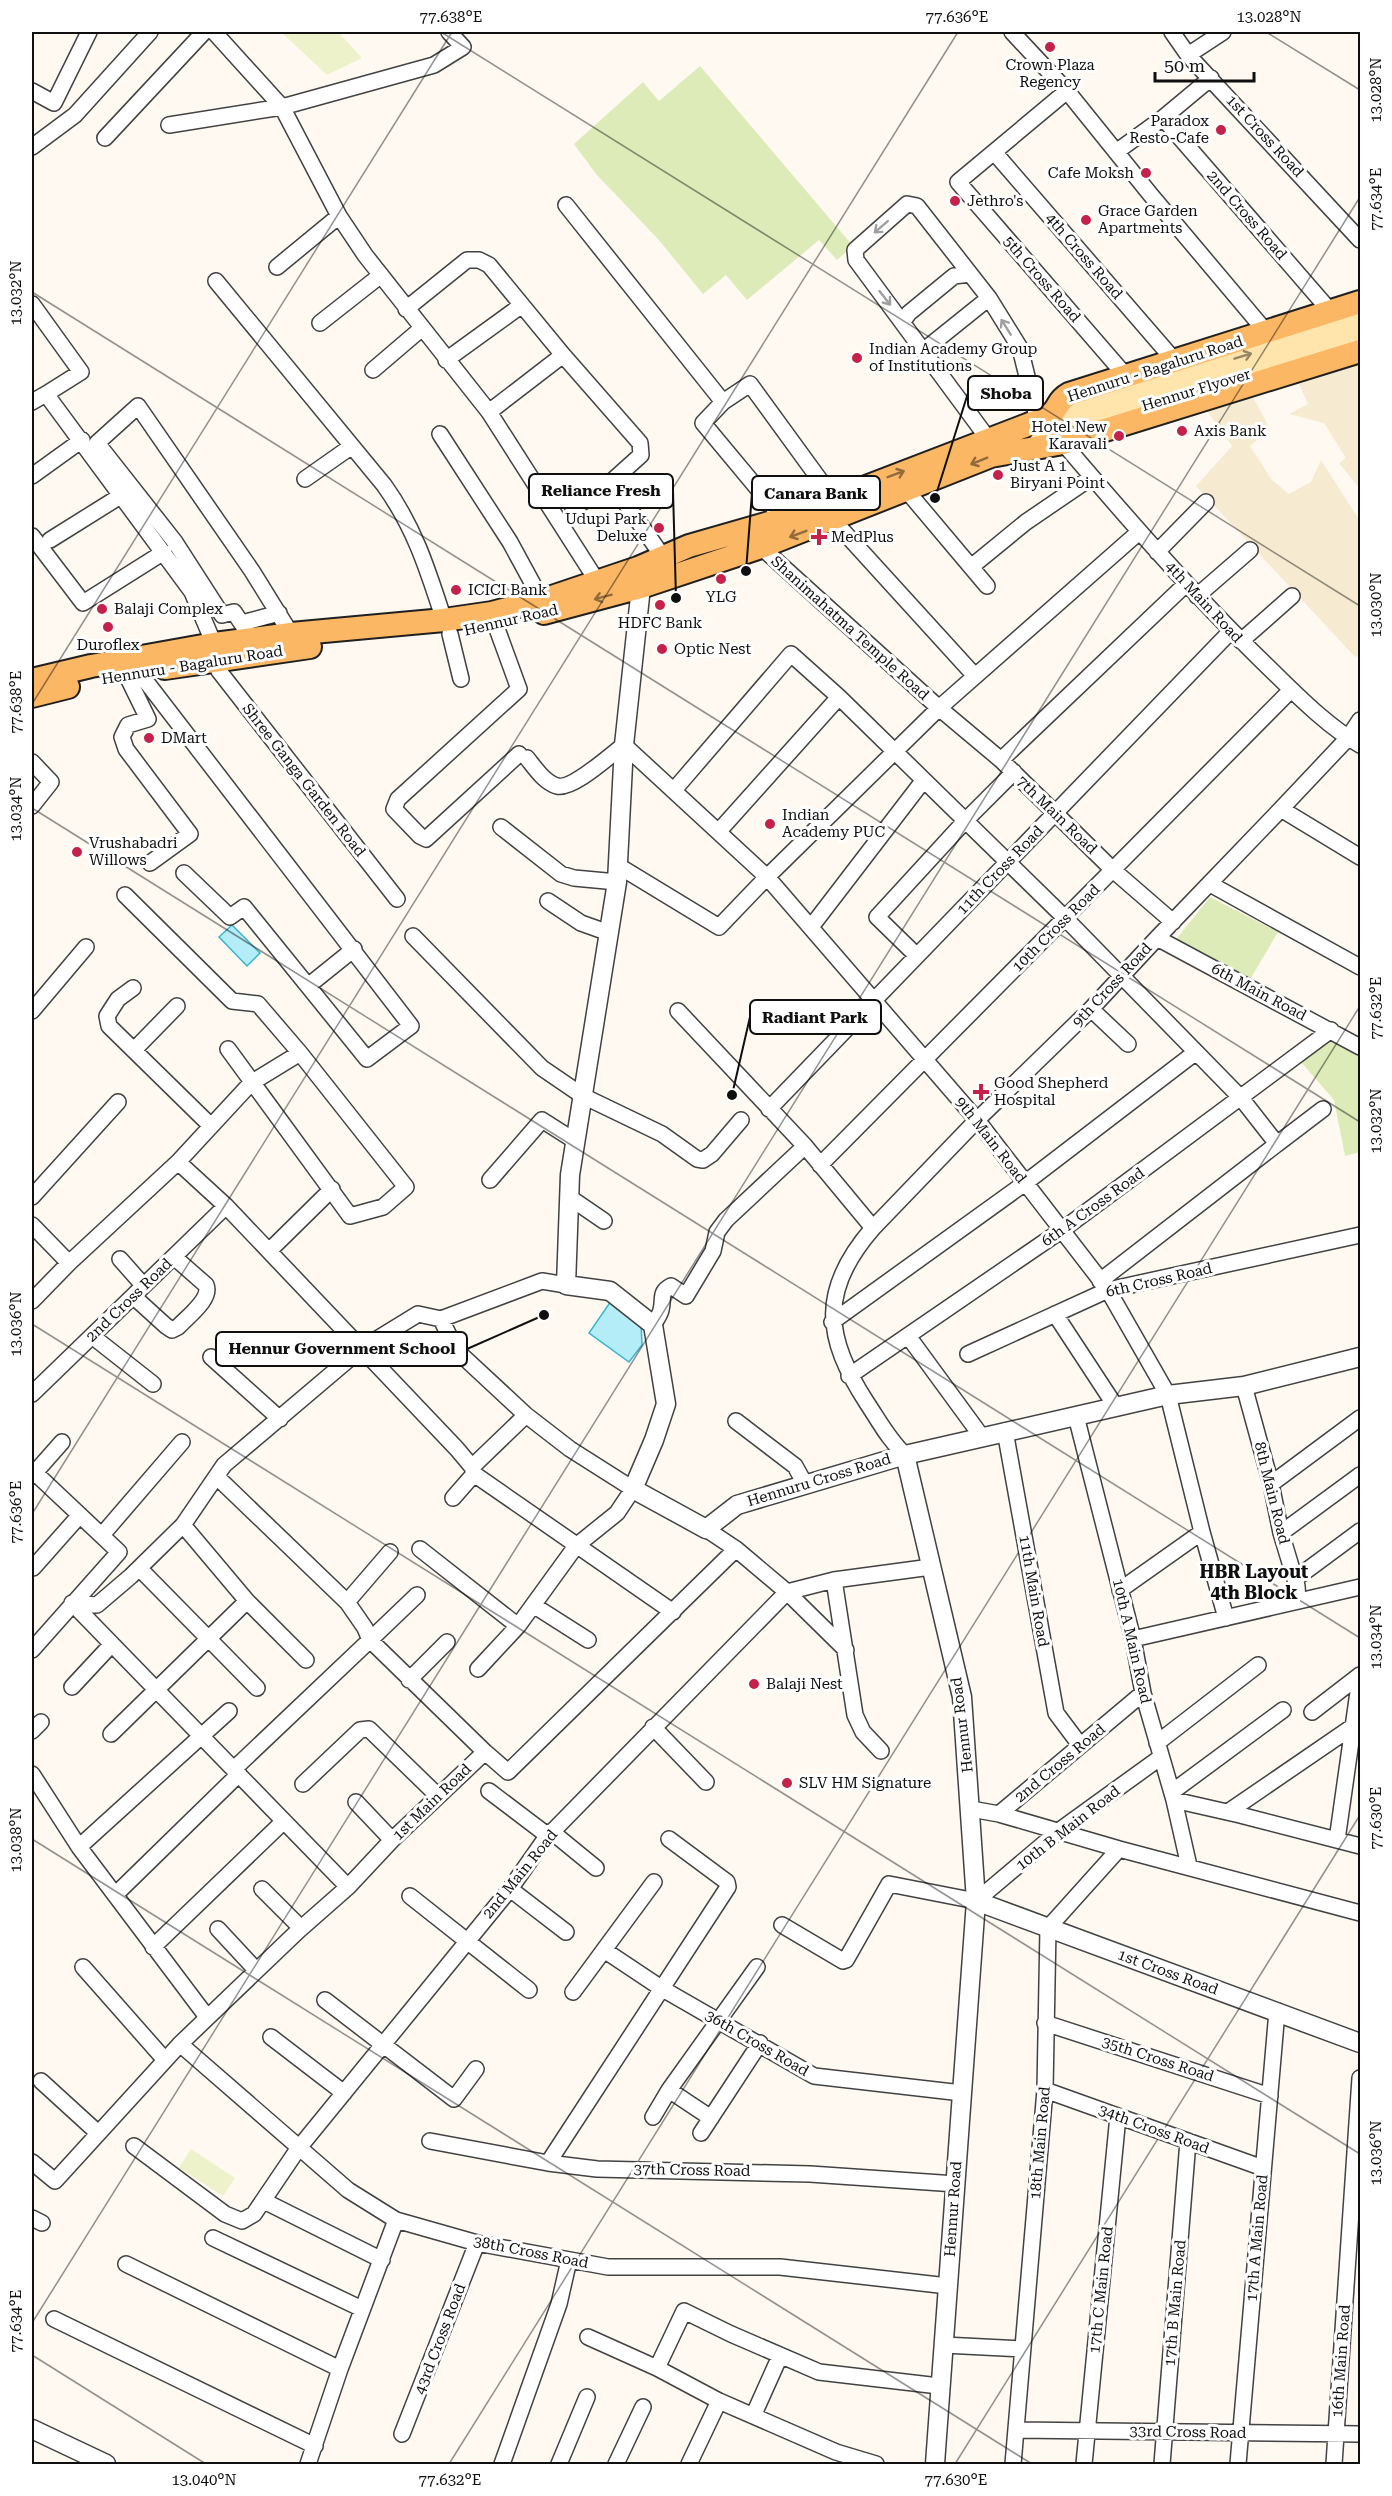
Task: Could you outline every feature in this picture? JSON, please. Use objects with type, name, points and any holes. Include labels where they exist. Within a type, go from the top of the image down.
[{"type":"main road","name":"Hennuru - Bagaluru Road","points":[[699,567],[761,547],[833,509],[989,440],[1046,418],[1062,398],[1125,375],[1267,333],[1360,302]]},
{"type":"main road","name":"Hennur Flyover","points":[[1035,448],[1046,435],[1090,413],[1360,321]]},
{"type":"main road","name":"Hennur Flyover","points":[[1046,418],[1090,413],[1360,337]]},
{"type":"main road","name":"Hennuru - Bagaluru Road","points":[[640,577],[663,557],[689,546],[783,519],[907,491],[991,456],[1063,443],[1360,351]]},
{"type":"main road","name":"Hennur Road","points":[[317,639],[447,627],[496,626],[640,577],[699,567]]},
{"type":"main road","points":[[447,627],[597,581],[640,577]]},
{"type":"main road","name":"Hennuru - Bagaluru Road","points":[[32,696],[218,652],[247,631],[291,634],[317,639]]},
{"type":"main road","name":"Hennuru - Bagaluru Road","points":[[32,680],[92,666],[317,639]]},
{"type":"street","points":[[32,91],[54,103],[89,32]]},
{"type":"street","points":[[32,147],[75,115],[150,32]]},
{"type":"street","points":[[105,138],[204,32]]},
{"type":"street","points":[[214,32],[282,107],[339,216],[365,255],[421,329],[489,412],[597,581]]},
{"type":"street","points":[[169,125],[282,107],[434,65],[463,47],[449,32]]},
{"type":"street","points":[[1012,32],[1067,91],[1267,333]]},
{"type":"street","name":"1st Cross Road","points":[[1172,32],[1188,55],[1360,240]]},
{"type":"street","points":[[1188,55],[1223,32]]},
{"type":"street","points":[[1116,152],[1163,118],[1211,78]]},
{"type":"street","points":[[994,152],[1067,91]]},
{"type":"street","name":"2nd Cross Road","points":[[1163,118],[1331,312]]},
{"type":"street","name":"5th Cross Road","points":[[994,152],[958,182],[1125,375]]},
{"type":"street","name":"4th Cross Road","points":[[994,152],[1173,360]]},
{"type":"street","points":[[989,440],[903,321],[855,260],[855,250],[907,204],[917,206],[989,298],[1020,348],[1046,418]]},
{"type":"street","points":[[566,206],[723,402]]},
{"type":"street","points":[[277,267],[339,216]]},
{"type":"street","points":[[406,309],[467,260],[479,260],[489,265],[640,443],[641,455],[611,483],[573,509]]},
{"type":"street","points":[[320,323],[381,274]]},
{"type":"street","points":[[903,321],[909,313],[954,276],[970,274]]},
{"type":"street","points":[[216,281],[400,507],[419,544],[447,627],[461,679]]},
{"type":"street","points":[[923,351],[989,298]]},
{"type":"street","points":[[32,304],[81,372],[32,402]]},
{"type":"street","points":[[447,360],[522,305]]},
{"type":"street","points":[[373,370],[421,329]]},
{"type":"street","points":[[489,412],[563,355]]},
{"type":"street","points":[[783,519],[704,423],[723,402],[750,384],[833,509],[975,676]]},
{"type":"street","points":[[46,394],[192,592],[218,652]]},
{"type":"street","points":[[279,613],[247,631],[234,612],[222,615],[175,542],[97,443],[138,406],[279,613],[291,634]]},
{"type":"street","points":[[440,434],[510,542],[541,599]]},
{"type":"street","points":[[32,476],[82,440]]},
{"type":"street","name":"4th Main Road","points":[[1063,443],[1139,532],[1236,636],[1291,690],[1354,741]]},
{"type":"street","points":[[305,479],[352,446]]},
{"type":"street","points":[[971,567],[1026,522],[1092,477]]},
{"type":"street","points":[[611,483],[663,557]]},
{"type":"street","points":[[907,491],[987,586]]},
{"type":"street","points":[[50,540],[122,495]]},
{"type":"street","points":[[1157,552],[1206,502]]},
{"type":"street","points":[[501,827],[561,874],[574,878],[617,873],[719,927],[939,708],[1139,532]]},
{"type":"street","points":[[32,536],[83,603],[164,552]]},
{"type":"street","name":"Shanimahatma Temple Road","points":[[761,547],[939,708]]},
{"type":"street","points":[[1197,596],[1250,550]]},
{"type":"street","points":[[566,1285],[570,1175],[617,873],[624,745],[640,577]]},
{"type":"street","points":[[1001,760],[1186,584]]},
{"type":"street","name":"11th Cross Road","points":[[769,1109],[1055,814],[1236,636],[1292,596]]},
{"type":"street","points":[[496,626],[519,689],[398,799],[394,809],[420,836],[426,839],[523,756],[543,778],[558,787],[572,784],[624,745]]},
{"type":"street","name":"Shree Ganga Garden Road","points":[[218,652],[219,671],[397,899]]},
{"type":"street","points":[[674,790],[791,654],[839,697],[1065,918],[1241,1098],[1277,1144]]},
{"type":"street","points":[[132,672],[148,719],[128,725],[122,737],[126,749],[190,834],[150,863]]},
{"type":"street","points":[[132,672],[354,949],[411,1026],[367,1059],[244,907],[230,918],[184,873]]},
{"type":"street","name":"10th Cross Road","points":[[820,1165],[1291,690]]},
{"type":"street","points":[[719,831],[839,697]]},
{"type":"street","name":"7th Main Road","points":[[939,708],[1001,760],[1113,870],[1173,922]]},
{"type":"street","name":"9th Cross Road","points":[[873,1228],[977,1120],[1091,1009],[1156,938],[1281,810],[1354,741],[1360,720]]},
{"type":"street","name":"9th Main Road","points":[[624,745],[767,877],[977,1120],[1104,1285],[1168,1395],[1226,1618]]},
{"type":"street","points":[[32,762],[51,782],[32,807]]},
{"type":"street","points":[[917,956],[877,917],[966,820],[1014,772]]},
{"type":"street","points":[[811,927],[923,781]]},
{"type":"street","points":[[1281,810],[1360,857]]},
{"type":"street","points":[[1210,884],[1360,967]]},
{"type":"street","points":[[126,895],[232,1000],[258,1004],[300,1053],[406,1187],[382,1207],[350,1216],[228,1049]]},
{"type":"street","points":[[548,902],[581,923],[609,933]]},
{"type":"street","points":[[413,936],[542,1068],[583,1096],[645,1125],[697,1159],[703,1160],[741,1120]]},
{"type":"street","name":"6th Main Road","points":[[1156,938],[1360,1047]]},
{"type":"street","points":[[32,1011],[86,947]]},
{"type":"street","points":[[308,986],[354,949]]},
{"type":"street","points":[[133,988],[118,999],[107,1016],[109,1026],[211,1126]]},
{"type":"street","points":[[134,1050],[177,1006]]},
{"type":"street","points":[[1091,1009],[1128,1044]]},
{"type":"street","points":[[678,1011],[805,1146],[873,1228],[863,1239],[836,1286],[832,1322],[849,1376],[894,1444],[905,1455],[1168,1395],[1244,1386],[1360,1357]]},
{"type":"street","name":"6th A Cross Road","points":[[849,1376],[1062,1230],[1330,1030]]},
{"type":"street","points":[[832,1322],[1025,1183],[1196,1052]]},
{"type":"street","points":[[32,1301],[69,1263],[178,1162],[251,1083],[300,1053]]},
{"type":"street","points":[[32,1197],[118,1102]]},
{"type":"street","points":[[1104,1285],[1323,1109]]},
{"type":"street","points":[[490,1180],[542,1120],[575,1141]]},
{"type":"street","points":[[478,1669],[518,1626],[576,1546],[617,1514],[633,1489],[654,1440],[666,1404],[654,1325],[661,1309],[662,1295],[671,1286],[686,1296],[713,1251],[717,1232],[726,1220],[805,1146]]},
{"type":"street","points":[[178,1162],[226,1206],[269,1251],[458,1449],[473,1471],[576,1546],[674,1612]]},
{"type":"street","points":[[269,1251],[332,1190]]},
{"type":"street","points":[[569,1197],[604,1221]]},
{"type":"street","name":"2nd Cross Road","points":[[32,1394],[226,1206]]},
{"type":"street","points":[[32,1225],[69,1263]]},
{"type":"street","name":"6th Cross Road","points":[[968,1354],[1055,1314],[1104,1285],[1360,1235]]},
{"type":"street","points":[[120,1259],[138,1290],[166,1326],[172,1330],[178,1327],[206,1296],[208,1290],[206,1285],[174,1257]]},
{"type":"street","points":[[72,1603],[97,1605],[183,1525],[224,1465],[361,1349],[418,1314],[441,1319],[542,1281],[610,1291],[654,1325]]},
{"type":"street","points":[[1055,1314],[1116,1407]]},
{"type":"street","points":[[441,1319],[456,1350],[526,1415],[570,1449],[633,1489],[706,1529],[736,1550],[787,1592],[846,1650]]},
{"type":"street","points":[[92,1336],[153,1384]]},
{"type":"street","points":[[908,1336],[982,1437]]},
{"type":"street","points":[[211,1357],[280,1419]]},
{"type":"street","name":"8th Main Road","points":[[1244,1386],[1295,1579],[1298,1601]]},
{"type":"street","points":[[453,1498],[473,1471],[526,1415]]},
{"type":"street","name":"10th A Main Road","points":[[1076,1416],[1133,1639],[1143,1693],[1173,1796],[1189,1866]]},
{"type":"street","points":[[1271,1484],[1360,1418]]},
{"type":"street","points":[[736,1421],[795,1466],[805,1484]]},
{"type":"street","name":"11th Main Road","points":[[1005,1431],[1056,1713],[1080,1745]]},
{"type":"street","points":[[32,1650],[119,1552],[32,1473],[62,1442]]},
{"type":"street","points":[[102,1536],[182,1442]]},
{"type":"street","name":"Hennuru Cross Road","points":[[706,1529],[737,1505],[905,1455]]},
{"type":"street","name":"Hennur Road","points":[[905,1455],[962,1697],[976,1901],[935,2464]]},
{"type":"street","points":[[1281,1533],[1360,1475]]},
{"type":"street","points":[[217,1477],[347,1602],[365,1628],[370,1640],[485,1752]]},
{"type":"street","points":[[33,1568],[80,1515]]},
{"type":"street","points":[[183,1525],[248,1601],[306,1660]]},
{"type":"street","points":[[1295,1579],[1360,1531]]},
{"type":"street","points":[[1120,1590],[1202,1532]]},
{"type":"street","points":[[420,1549],[518,1626]]},
{"type":"street","name":"1st Main Road","points":[[32,2162],[55,2181],[180,2043],[301,1928],[348,1887],[392,1840],[485,1752],[508,1772],[736,1550]]},
{"type":"street","points":[[347,1602],[390,1552]]},
{"type":"street","points":[[787,1592],[834,1580],[931,1567]]},
{"type":"street","points":[[138,1568],[256,1688]]},
{"type":"street","points":[[834,1580],[855,1715],[858,1725],[881,1751]]},
{"type":"street","points":[[1133,1639],[1360,1587]]},
{"type":"street","name":"2nd Main Road","points":[[134,2146],[225,2214],[242,2221],[254,2214],[298,2149],[510,1889],[550,1834],[787,1592]]},
{"type":"street","points":[[115,1895],[236,1771],[417,1595]]},
{"type":"street","points":[[111,1734],[248,1601]]},
{"type":"street","points":[[72,1603],[348,1887]]},
{"type":"street","points":[[533,1605],[588,1640]]},
{"type":"street","points":[[409,1680],[447,1642]]},
{"type":"street","points":[[72,1687],[112,1644]]},
{"type":"street","name":"10th B Main Road","points":[[976,1901],[1258,1665]]},
{"type":"street","points":[[1312,1712],[1360,1676]]},
{"type":"street","points":[[1337,1840],[1355,1725],[1360,1676]]},
{"type":"street","name":"2nd Cross Road","points":[[999,1814],[1143,1693]]},
{"type":"street","points":[[1173,1796],[1283,1710]]},
{"type":"street","points":[[79,1847],[229,1711]]},
{"type":"street","points":[[1228,1812],[1355,1725]]},
{"type":"street","points":[[653,1727],[706,1782]]},
{"type":"street","points":[[303,1784],[360,1730],[369,1729],[438,1796]]},
{"type":"street","points":[[32,1774],[79,1847],[207,2018]]},
{"type":"street","points":[[489,1791],[596,1868]]},
{"type":"street","points":[[1173,1796],[1360,1846]]},
{"type":"street","points":[[356,1802],[392,1840]]},
{"type":"street","points":[[971,1809],[1060,1830],[1119,1849],[1360,1913]]},
{"type":"street","points":[[153,1947],[284,1821]]},
{"type":"street","points":[[548,2163],[729,1884],[669,1839]]},
{"type":"street","points":[[1048,1928],[1119,1849]]},
{"type":"street","points":[[573,1992],[654,1882]]},
{"type":"street","points":[[782,1925],[843,1961],[846,1960],[889,1884],[976,1901]]},
{"type":"street","points":[[262,1889],[301,1928]]},
{"type":"street","points":[[510,1889],[567,1932]]},
{"type":"street","points":[[410,1896],[529,1990]]},
{"type":"street","name":"1st Cross Road","points":[[976,1901],[1360,2043]]},
{"type":"street","name":"18th Main Road","points":[[1013,2464],[1045,2090],[1048,1928]]},
{"type":"street","points":[[218,1929],[256,1970]]},
{"type":"street","name":"36th Cross Road","points":[[604,1950],[661,1988],[814,2076],[962,2093]]},
{"type":"street","points":[[83,1966],[165,2060]]},
{"type":"street","points":[[653,2117],[669,2090],[757,1967]]},
{"type":"street","points":[[325,2000],[454,2099],[476,2069]]},
{"type":"street","name":"17th A Main Road","points":[[1238,2464],[1277,2011]]},
{"type":"street","name":"35th Cross Road","points":[[1045,2023],[1270,2096]]},
{"type":"street","points":[[272,2037],[344,2093]]},
{"type":"street","name":"38th Cross Road","points":[[180,2043],[298,2149],[348,2190],[396,2220],[477,2243],[608,2267],[780,2267],[948,2286]]},
{"type":"street","points":[[701,2133],[760,2043]]},
{"type":"street","name":"16th Main Road","points":[[1334,2464],[1360,2078]]},
{"type":"street","points":[[41,2081],[98,2133]]},
{"type":"street","points":[[669,2090],[711,2118]]},
{"type":"street","name":"34th Cross Road","points":[[1045,2090],[1263,2168]]},
{"type":"street","name":"17th C Main Road","points":[[1084,2464],[1118,2116]]},
{"type":"street","name":"37th Cross Road","points":[[430,2141],[548,2163],[597,2169],[810,2174],[956,2184]]},
{"type":"street","name":"17th B Main Road","points":[[1162,2464],[1188,2141]]},
{"type":"street","points":[[264,2200],[382,2259]]},
{"type":"street","points":[[308,2464],[340,2369],[396,2220]]},
{"type":"street","points":[[213,2238],[362,2309]]},
{"type":"street","name":"43rd Cross Road","points":[[402,2434],[477,2243]]},
{"type":"street","points":[[502,2464],[559,2304],[569,2260]]},
{"type":"street","points":[[126,2264],[340,2369]]},
{"type":"street","points":[[657,2368],[684,2311],[819,2372],[939,2386]]},
{"type":"street","points":[[54,2319],[315,2446]]},
{"type":"street","points":[[588,2337],[657,2368],[719,2401],[754,2414],[836,2452],[876,2464]]},
{"type":"street","points":[[944,2345],[1022,2349]]},
{"type":"street","points":[[754,2414],[780,2356]]},
{"type":"street","points":[[559,2464],[587,2397]]},
{"type":"street","points":[[689,2464],[719,2401]]},
{"type":"street","points":[[616,2464],[643,2407]]},
{"type":"street","points":[[32,2429],[106,2464]]},
{"type":"street","name":"33rd Cross Road","points":[[1016,2430],[1360,2434]]},
{"type":"shaded area","points":[[1360,363],[1360,489],[1339,463],[1346,458],[1324,423],[1289,414],[1308,404],[1299,384]]},
{"type":"shaded area","points":[[1252,395],[1270,429],[1250,446],[1271,479],[1289,494],[1311,482],[1321,460],[1360,521],[1360,655],[1355,657],[1196,486],[1232,446],[1205,408]]},
{"type":"green space","points":[[281,32],[338,32],[362,58],[327,75]]},
{"type":"green space","points":[[700,66],[853,246],[837,260],[819,240],[747,300],[726,275],[703,294],[658,239],[596,174],[574,144],[643,82],[659,101]]},
{"type":"green space","points":[[1210,897],[1278,932],[1248,983],[1174,942]]},
{"type":"green space","points":[[1330,1038],[1360,1055],[1360,1152],[1345,1156],[1334,1100],[1301,1062]]},
{"type":"green space","points":[[191,2149],[235,2178],[223,2196],[179,2168]]},
{"type":"water","points":[[232,925],[260,953],[247,966],[219,937]]},
{"type":"water","points":[[611,1301],[641,1322],[642,1345],[629,1362],[589,1333]]},
{"type":"place","name":"Crown Plaza Regency","points":[[1050,47]]},
{"type":"place","name":"Paradox Resto-Cafe","points":[[1221,130]]},
{"type":"place","name":"Cafe Moksh","points":[[1146,173]]},
{"type":"place","name":"Jethro's","points":[[955,201]]},
{"type":"place","name":"Grace Garden Apartments","points":[[1086,220]]},
{"type":"place","name":"Indian Academy Group of Institutions","points":[[857,358]]},
{"type":"place","name":"Axis Bank","points":[[1182,431]]},
{"type":"place","name":"Hotel New Karavali","points":[[1119,436]]},
{"type":"place","name":"Just A 1 Biryani Point","points":[[998,475]]},
{"type":"place","name":"Shoba","points":[[935,498]]},
{"type":"place","name":"Udupi Park Deluxe","points":[[659,528]]},
{"type":"place","name":"MedPlus","points":[[819,537]]},
{"type":"place","name":"Canara Bank","points":[[746,571]]},
{"type":"place","name":"YLG","points":[[721,579]]},
{"type":"place","name":"ICICI Bank","points":[[456,590]]},
{"type":"place","name":"Reliance Fresh","points":[[676,598]]},
{"type":"place","name":"HDFC Bank","points":[[660,605]]},
{"type":"place","name":"Balaji Complex","points":[[102,609]]},
{"type":"place","name":"Duroflex","points":[[108,627]]},
{"type":"place","name":"Optic Nest","points":[[662,649]]},
{"type":"place","name":"DMart","points":[[149,738]]},
{"type":"place","name":"Indian Academy PUC","points":[[770,824]]},
{"type":"place","name":"Vrushabadri Willows","points":[[77,852]]},
{"type":"place","name":"Good Shepherd Hospital","points":[[981,1092]]},
{"type":"place","name":"Radiant Park","points":[[732,1095]]},
{"type":"place","name":"Hennur Government School","points":[[544,1315]]},
{"type":"place","name":"Balaji Nest","points":[[754,1684]]},
{"type":"place","name":"SLV HM Signature","points":[[787,1783]]},
{"type":"district","name":"HBR Layout 4th Block","points":[[1254,1582]]}]
